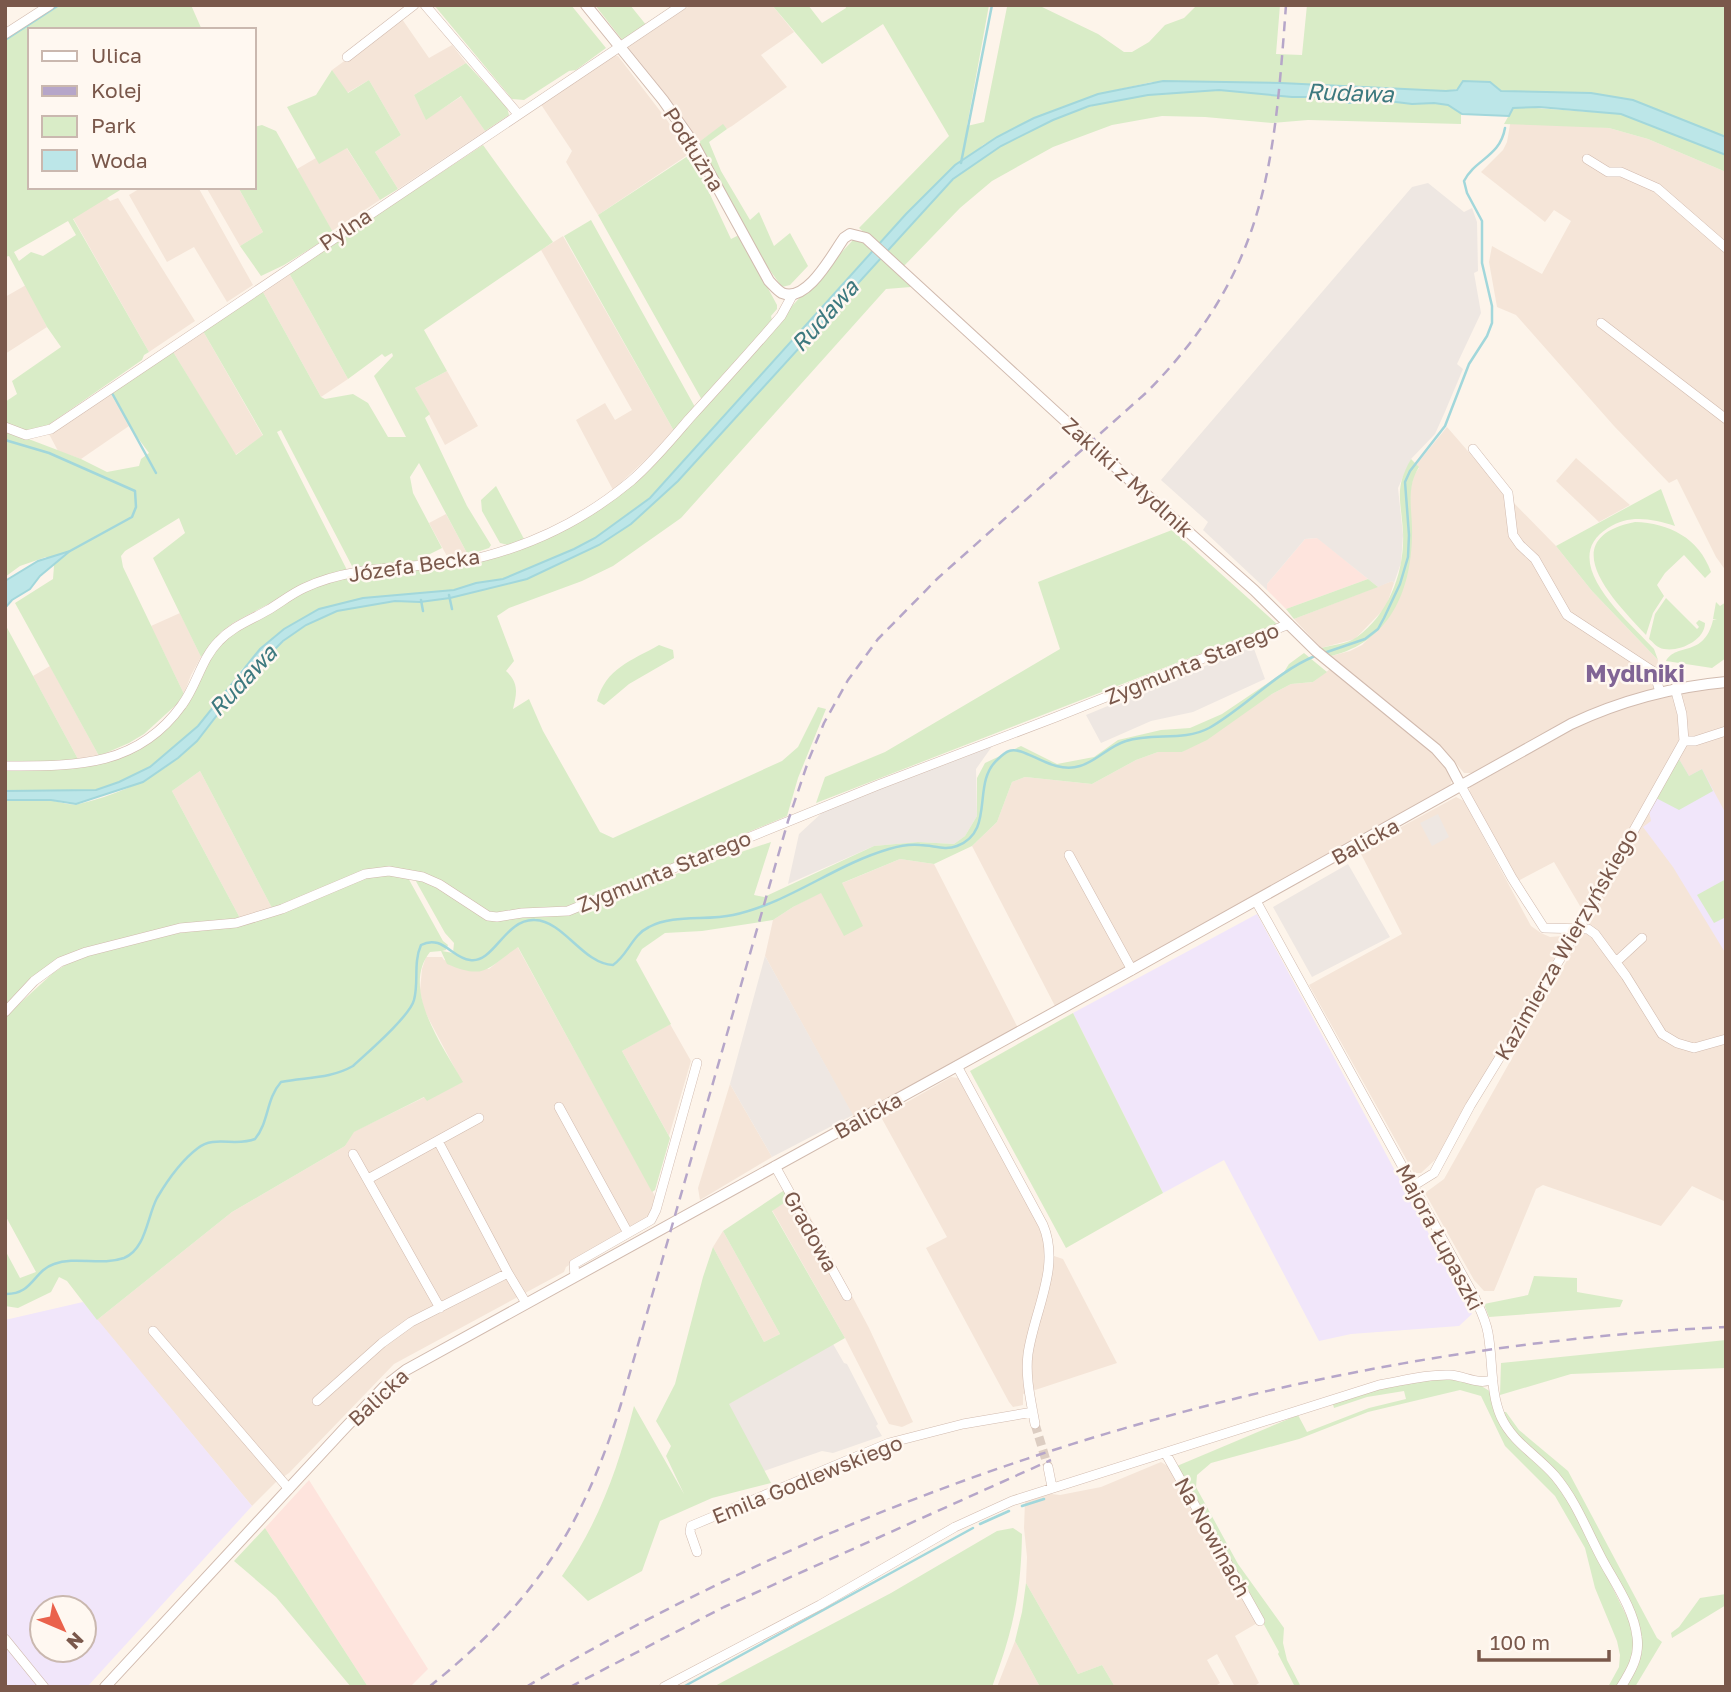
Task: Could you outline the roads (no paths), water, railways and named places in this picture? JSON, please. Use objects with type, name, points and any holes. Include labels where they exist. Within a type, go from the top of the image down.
[{"type":"street","points":[[5,34],[50,5]]},
{"type":"street","points":[[347,57],[414,5]]},
{"type":"street","points":[[425,5],[518,114]]},
{"type":"street","name":"Podłużna","points":[[586,5],[663,100],[692,141],[769,281],[780,292],[793,294]]},
{"type":"street","name":"Pylna","points":[[5,427],[26,436],[51,429],[682,5]]},
{"type":"street","points":[[1587,159],[1608,172],[1621,172],[1657,188],[1726,248]]},
{"type":"street","name":"Zakliki z Mydlnik","points":[[793,294],[805,288],[820,274],[844,237],[850,234],[866,238],[1319,653],[1436,748],[1450,765],[1461,786]]},
{"type":"street","name":"Józefa Becka","points":[[5,766],[63,766],[99,762],[141,742],[175,714],[218,642],[233,628],[304,588],[350,573],[461,562],[485,556],[538,538],[585,514],[631,481],[660,452],[781,316],[793,294]]},
{"type":"street","points":[[1601,323],[1726,419]]},
{"type":"street","points":[[1473,449],[1508,493],[1513,535],[1535,559],[1567,614],[1654,673],[1660,692]]},
{"type":"street","name":"Zygmunta Starego","points":[[5,1012],[34,981],[60,962],[86,952],[180,928],[236,923],[282,909],[373,872],[389,871],[423,877],[439,884],[488,916],[497,918],[522,913],[568,911],[878,785],[1056,718],[1289,624]]},
{"type":"street","name":"Balicka","points":[[105,1687],[343,1430],[395,1377],[416,1363],[1586,717],[1675,688],[1725,681]]},
{"type":"street","points":[[1675,688],[1682,714],[1684,741],[1725,734]]},
{"type":"street","name":"Kazimierza Wierzyńskiego","points":[[1413,1186],[1434,1173],[1479,1092],[1579,928],[1684,741]]},
{"type":"street","points":[[1461,786],[1545,928],[1588,929],[1595,934],[1662,1034],[1693,1048],[1726,1039]]},
{"type":"street","points":[[1069,855],[1132,970]]},
{"type":"street","name":"Majora Łupaszki","points":[[1256,901],[1475,1297],[1488,1330],[1493,1379],[1500,1414],[1506,1426],[1566,1490],[1634,1624],[1638,1639],[1636,1661],[1621,1687]]},
{"type":"street","points":[[1616,962],[1642,938]]},
{"type":"street","points":[[575,1276],[574,1264],[651,1220],[696,1063]]},
{"type":"street","points":[[957,1066],[1043,1225],[1050,1247],[1046,1281],[1028,1357],[1028,1384],[1035,1424]]},
{"type":"street","points":[[559,1107],[628,1233]]},
{"type":"street","points":[[368,1179],[479,1118]]},
{"type":"street","points":[[438,1142],[526,1303]]},
{"type":"street","points":[[353,1154],[440,1308]]},
{"type":"street","name":"Gradowa","points":[[775,1166],[847,1296]]},
{"type":"street","points":[[317,1401],[382,1343],[411,1322],[508,1273]]},
{"type":"street","points":[[153,1331],[289,1489]]},
{"type":"street","points":[[664,1687],[831,1599],[955,1527],[1012,1501],[1379,1385],[1437,1374],[1456,1375],[1482,1382],[1493,1379]]},
{"type":"street","name":"Emila Godlewskiego","points":[[697,1552],[690,1532],[691,1526],[830,1466],[889,1443],[963,1424],[1032,1412]]},
{"type":"street","name":"Na Nowinach","points":[[1166,1454],[1260,1621]]},
{"type":"street","points":[[1048,1467],[1052,1488]]},
{"type":"street","points":[[5,1639],[44,1687]]},
{"type":"water","name":"Rudawa","points":[[1163,81],[1281,83],[1446,91],[1457,90],[1463,81],[1490,82],[1501,91],[1591,93],[1633,100],[1726,137],[1726,155],[1621,114],[1539,107],[1513,108],[1509,116],[1462,114],[1448,105],[1434,103],[1412,104],[1372,99],[1349,103],[1327,97],[1292,97],[1219,90],[1148,95],[1089,106],[1053,120],[1001,146],[953,179],[678,481],[631,524],[599,545],[527,579],[450,598],[420,602],[395,601],[337,611],[306,625],[283,641],[228,701],[197,741],[143,782],[76,804],[51,800],[5,800],[5,791],[96,790],[150,767],[198,726],[260,649],[284,629],[319,609],[363,598],[454,590],[503,579],[595,538],[650,498],[906,214],[955,165],[997,137],[1034,118],[1098,94]]},
{"type":"water","points":[[70,551],[40,576],[30,589],[12,600],[5,608],[5,581],[38,561]]},
{"type":"waterway","points":[[5,40],[59,5]]},
{"type":"waterway","points":[[961,163],[992,5]]},
{"type":"waterway","points":[[1324,653],[1365,639],[1378,629],[1384,618],[1400,584],[1408,557],[1405,482],[1410,471],[1445,426],[1469,364],[1492,323],[1492,306],[1482,263],[1482,221],[1467,193],[1464,181],[1474,168],[1493,152],[1505,128]]},
{"type":"waterway","points":[[112,393],[156,473]]},
{"type":"waterway","points":[[5,440],[49,453],[135,491],[136,507],[132,517],[70,551]]},
{"type":"waterway","points":[[449,595],[452,609]]},
{"type":"waterway","points":[[421,600],[423,611]]},
{"type":"waterway","points":[[5,1294],[22,1291],[41,1272],[54,1264],[115,1260],[131,1254],[141,1240],[157,1198],[175,1171],[192,1153],[211,1142],[255,1139],[281,1082],[327,1075],[353,1066],[397,1024],[414,1000],[417,959],[421,945],[435,942],[464,958],[478,959],[493,949],[516,926],[535,920],[555,927],[592,958],[613,965],[638,935],[658,923],[723,917],[754,909],[849,864],[893,848],[912,845],[943,848],[957,846],[969,839],[976,830],[989,770],[1007,752],[1023,752],[1049,764],[1069,768],[1086,764],[1114,746],[1136,738],[1199,732],[1223,720],[1287,671],[1315,656]]},
{"type":"waterway","points":[[1022,1506],[1044,1499]]},
{"type":"waterway","points":[[980,1524],[1009,1511]]},
{"type":"waterway","points":[[683,1687],[973,1528]]},
{"type":"tunnel","points":[[1035,1424],[1048,1467]]},
{"type":"railway","points":[[429,1687],[498,1625],[549,1562],[589,1490],[606,1449],[788,821],[824,723],[848,680],[878,639],[938,578],[1147,392],[1187,347],[1218,303],[1241,258],[1257,213],[1268,166],[1282,63],[1286,5]]},
{"type":"railway","points":[[526,1687],[665,1611],[808,1543],[954,1484],[1104,1434],[1257,1393],[1412,1362],[1568,1340],[1726,1327]]},
{"type":"railway","points":[[570,1687],[724,1607],[1051,1460]]},
{"type":"district","name":"Mydlniki","points":[[1635,672]]}]
